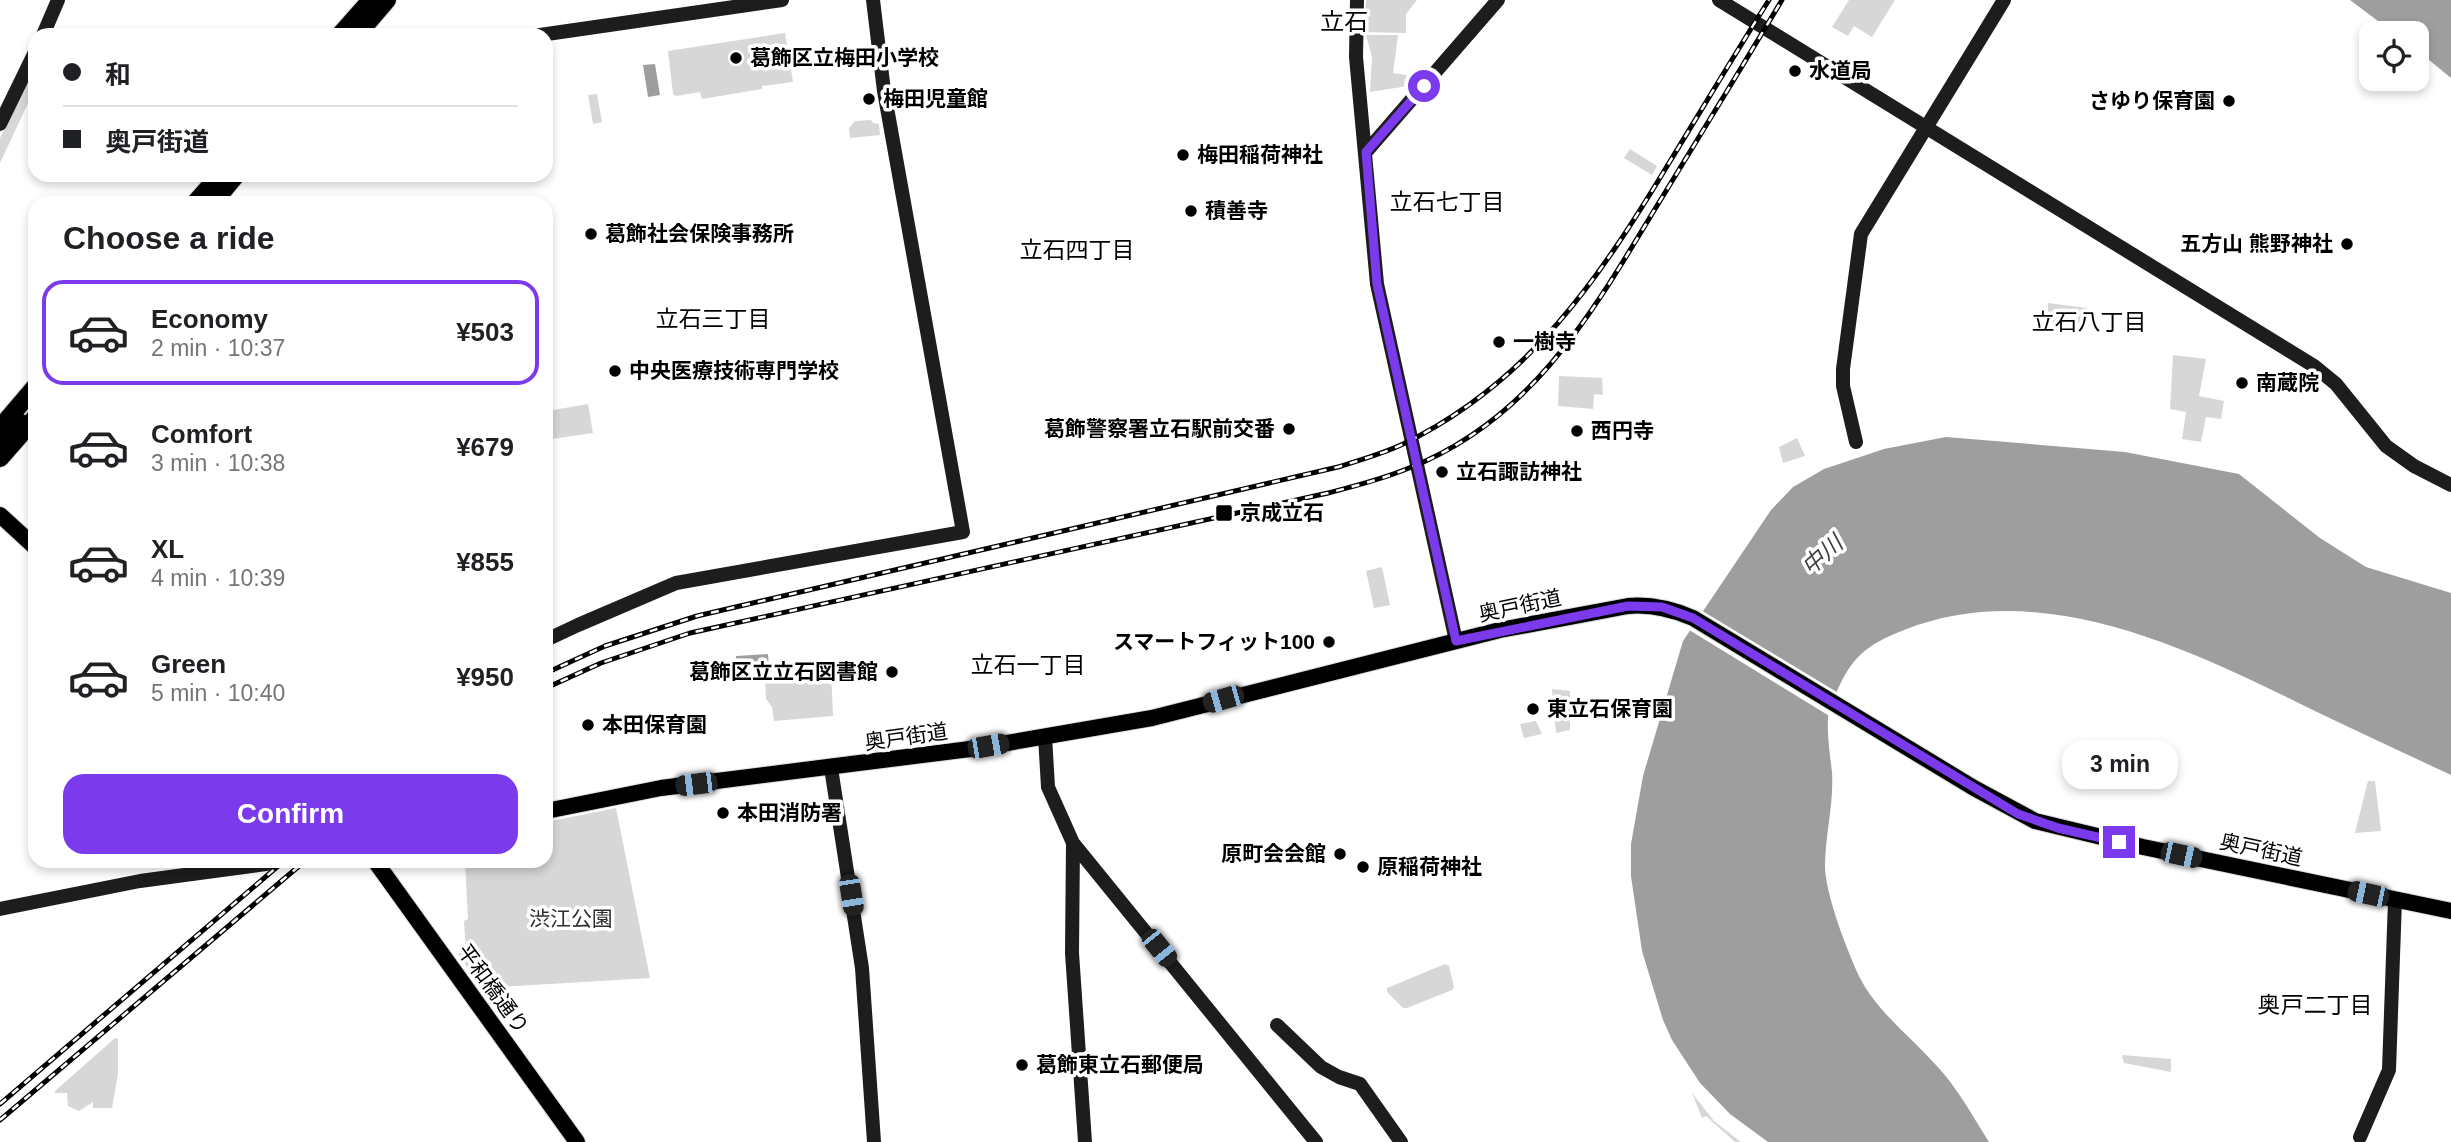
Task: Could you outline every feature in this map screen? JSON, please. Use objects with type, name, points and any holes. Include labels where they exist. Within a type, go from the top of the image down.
[{"type":"highway","points":[[346,28],[371,0]]},
{"type":"highway","points":[[363,28],[387,0]]},
{"type":"highway","points":[[201,196],[214,182]]},
{"type":"highway","points":[[219,196],[230,182]]},
{"type":"highway","points":[[0,415],[28,382]]},
{"type":"highway","points":[[0,428],[28,395]]},
{"type":"highway","points":[[0,443],[28,411]]},
{"type":"highway","points":[[0,458],[28,426]]},
{"type":"main road","points":[[0,515],[28,541]]},
{"type":"main road","name":"奥戸街道","points":[[553,810],[661,788],[978,748],[1154,718],[1456,641],[1628,606],[1662,607],[1693,618],[2003,806],[2035,821],[2071,831],[2451,911]]},
{"type":"main road","name":"平和橋通り","points":[[380,868],[576,1142]]},
{"type":"street","points":[[46,28],[58,0]]},
{"type":"street","points":[[553,33],[782,0]]},
{"type":"street","points":[[553,637],[676,583],[963,532],[890,124],[873,0]]},
{"type":"street","points":[[1357,0],[1356,57],[1377,284],[1456,641]]},
{"type":"street","points":[[1366,152],[1498,0]]},
{"type":"street","points":[[1719,0],[2314,366],[2336,384],[2379,440],[2414,466],[2451,485]]},
{"type":"street","points":[[1856,442],[1843,386],[1843,369],[1860,239],[2004,0]]},
{"type":"street","points":[[0,124],[28,66]]},
{"type":"street","points":[[1045,736],[1048,787],[1073,843],[1316,1142]]},
{"type":"street","points":[[831,768],[862,968],[874,1142]]},
{"type":"street","points":[[1073,843],[1072,953],[1085,1142]]},
{"type":"street","points":[[0,909],[140,881],[242,868]]},
{"type":"street","points":[[2360,1137],[2389,1070],[2395,900]]},
{"type":"street","points":[[1277,1025],[1321,1067],[1360,1084],[1401,1142]]},
{"type":"green space","points":[[1366,0],[1417,0],[1406,14],[1406,33],[1366,32]]},
{"type":"green space","points":[[1849,0],[1895,0],[1872,37],[1854,26],[1848,36],[1832,27]]},
{"type":"green space","points":[[785,33],[793,82],[702,99],[700,92],[676,96],[673,94],[668,51]]},
{"type":"green space","points":[[1366,35],[1398,35],[1393,73],[1412,76],[1408,86],[1370,92],[1372,57]]},
{"type":"green space","points":[[28,80],[28,103],[0,163],[0,138]]},
{"type":"green space","points":[[597,94],[602,122],[593,124],[588,95]]},
{"type":"green space","points":[[871,120],[879,124],[880,135],[850,138],[849,128],[855,121]]},
{"type":"green space","points":[[1630,149],[1657,166],[1652,175],[1624,158]]},
{"type":"green space","points":[[2048,303],[2087,308],[2086,324],[2048,322]]},
{"type":"green space","points":[[2173,355],[2206,359],[2199,396],[2224,401],[2221,419],[2206,417],[2201,442],[2182,439],[2186,412],[2170,409]]},
{"type":"green space","points":[[1559,376],[1602,378],[1603,395],[1594,394],[1593,409],[1558,406]]},
{"type":"green space","points":[[588,404],[593,433],[553,439],[553,410]]},
{"type":"green space","points":[[1797,438],[1805,456],[1783,463],[1779,447]]},
{"type":"green space","points":[[1382,567],[1390,605],[1374,608],[1366,571]]},
{"type":"green space","points":[[831,671],[833,716],[774,721],[772,707],[766,699],[765,678],[780,677],[781,672]]},
{"type":"green space","points":[[1552,689],[1570,691],[1570,730],[1556,733]]},
{"type":"green space","points":[[1536,721],[1542,734],[1524,738],[1520,724]]},
{"type":"green space","points":[[2368,781],[2375,781],[2381,831],[2355,833]]},
{"type":"green space","name":"渋江公園","points":[[616,808],[650,978],[484,988],[458,954],[466,950],[464,921],[468,919],[465,868],[553,868],[553,821]]},
{"type":"green space","points":[[1445,964],[1449,966],[1454,987],[1452,990],[1407,1008],[1403,1008],[1387,992],[1387,988]]},
{"type":"green space","points":[[115,1038],[118,1039],[118,1074],[112,1108],[93,1108],[93,1102],[79,1111],[68,1106],[67,1093],[55,1091]]},
{"type":"green space","points":[[2122,1055],[2171,1059],[2171,1072],[2124,1063]]},
{"type":"green space","points":[[1692,1093],[1714,1121],[1741,1142],[1735,1142],[1706,1116],[1702,1118]]},
{"type":"water","points":[[2350,0],[2451,0],[2451,78],[2429,60],[2429,21],[2378,21]]},
{"type":"water","points":[[655,64],[660,95],[648,97],[643,65]]},
{"type":"water","name":"中川","points":[[1946,437],[2125,452],[2239,474],[2320,538],[2366,567],[2451,593],[2451,775],[2220,666],[2116,628],[2063,616],[2010,611],[1957,615],[1904,630],[1879,641],[1861,654],[1847,671],[1829,713],[1832,784],[1826,843],[1826,879],[1843,936],[1865,987],[1883,1011],[1943,1073],[1989,1142],[1768,1142],[1730,1114],[1700,1083],[1672,1040],[1663,1020],[1642,951],[1631,876],[1631,844],[1643,776],[1683,641],[1771,510],[1793,487],[1824,469],[1884,449]]},
{"type":"water","points":[[768,654],[769,667],[737,669],[736,656]]},
{"type":"pier","points":[[1699,609],[1840,694],[1831,717],[1686,628]]},
{"type":"railway","points":[[553,670],[605,646],[697,616],[1338,467],[1403,444],[1448,419],[1488,391],[1524,359],[1557,324],[1587,287],[1643,206],[1769,0]]},
{"type":"railway","points":[[553,685],[601,663],[690,633],[1328,493],[1399,472],[1452,447],[1490,422],[1524,393],[1581,325],[1631,249],[1782,0]]},
{"type":"railway","points":[[0,1104],[276,868]]},
{"type":"railway","points":[[0,1120],[297,868]]},
{"type":"place","name":"葛飾区立梅田小学校","points":[[736,58]]},
{"type":"place","name":"水道局","points":[[1795,71]]},
{"type":"place","name":"梅田児童館","points":[[869,99]]},
{"type":"place","name":"さゆり保育園","points":[[2229,101]]},
{"type":"place","name":"梅田稲荷神社","points":[[1183,155]]},
{"type":"place","name":"積善寺","points":[[1191,211]]},
{"type":"place","name":"葛飾社会保険事務所","points":[[591,234]]},
{"type":"place","name":"五方山 熊野神社","points":[[2347,244]]},
{"type":"place","name":"一樹寺","points":[[1499,342]]},
{"type":"place","name":"中央医療技術専門学校","points":[[615,371]]},
{"type":"place","name":"南蔵院","points":[[2242,383]]},
{"type":"place","name":"葛飾警察署立石駅前交番","points":[[1289,429]]},
{"type":"place","name":"西円寺","points":[[1577,431]]},
{"type":"place","name":"立石諏訪神社","points":[[1442,472]]},
{"type":"place","name":"京成立石","points":[[1224,513]]},
{"type":"place","name":"スマートフィット100","points":[[1329,642]]},
{"type":"place","name":"葛飾区立立石図書館","points":[[892,672]]},
{"type":"place","name":"東立石保育園","points":[[1533,709]]},
{"type":"place","name":"本田保育園","points":[[588,725]]},
{"type":"place","name":"本田消防署","points":[[723,813]]},
{"type":"place","name":"原町会会館","points":[[1340,854]]},
{"type":"place","name":"原稲荷神社","points":[[1363,867]]},
{"type":"place","name":"葛飾東立石郵便局","points":[[1022,1065]]},
{"type":"district","name":"立石","points":[[1344,22]]},
{"type":"district","name":"立石七丁目","points":[[1447,202]]},
{"type":"district","name":"立石四丁目","points":[[1077,250]]},
{"type":"district","name":"立石三丁目","points":[[713,319]]},
{"type":"district","name":"立石八丁目","points":[[2089,322]]},
{"type":"district","name":"立石一丁目","points":[[1028,665]]},
{"type":"district","name":"奥戸二丁目","points":[[2315,1005]]},
{"type":"route","points":[[1424,86],[1366,152],[1377,284],[1456,641],[1628,606],[1669,609],[1693,618],[2018,814],[2058,828],[2119,842]]}]
